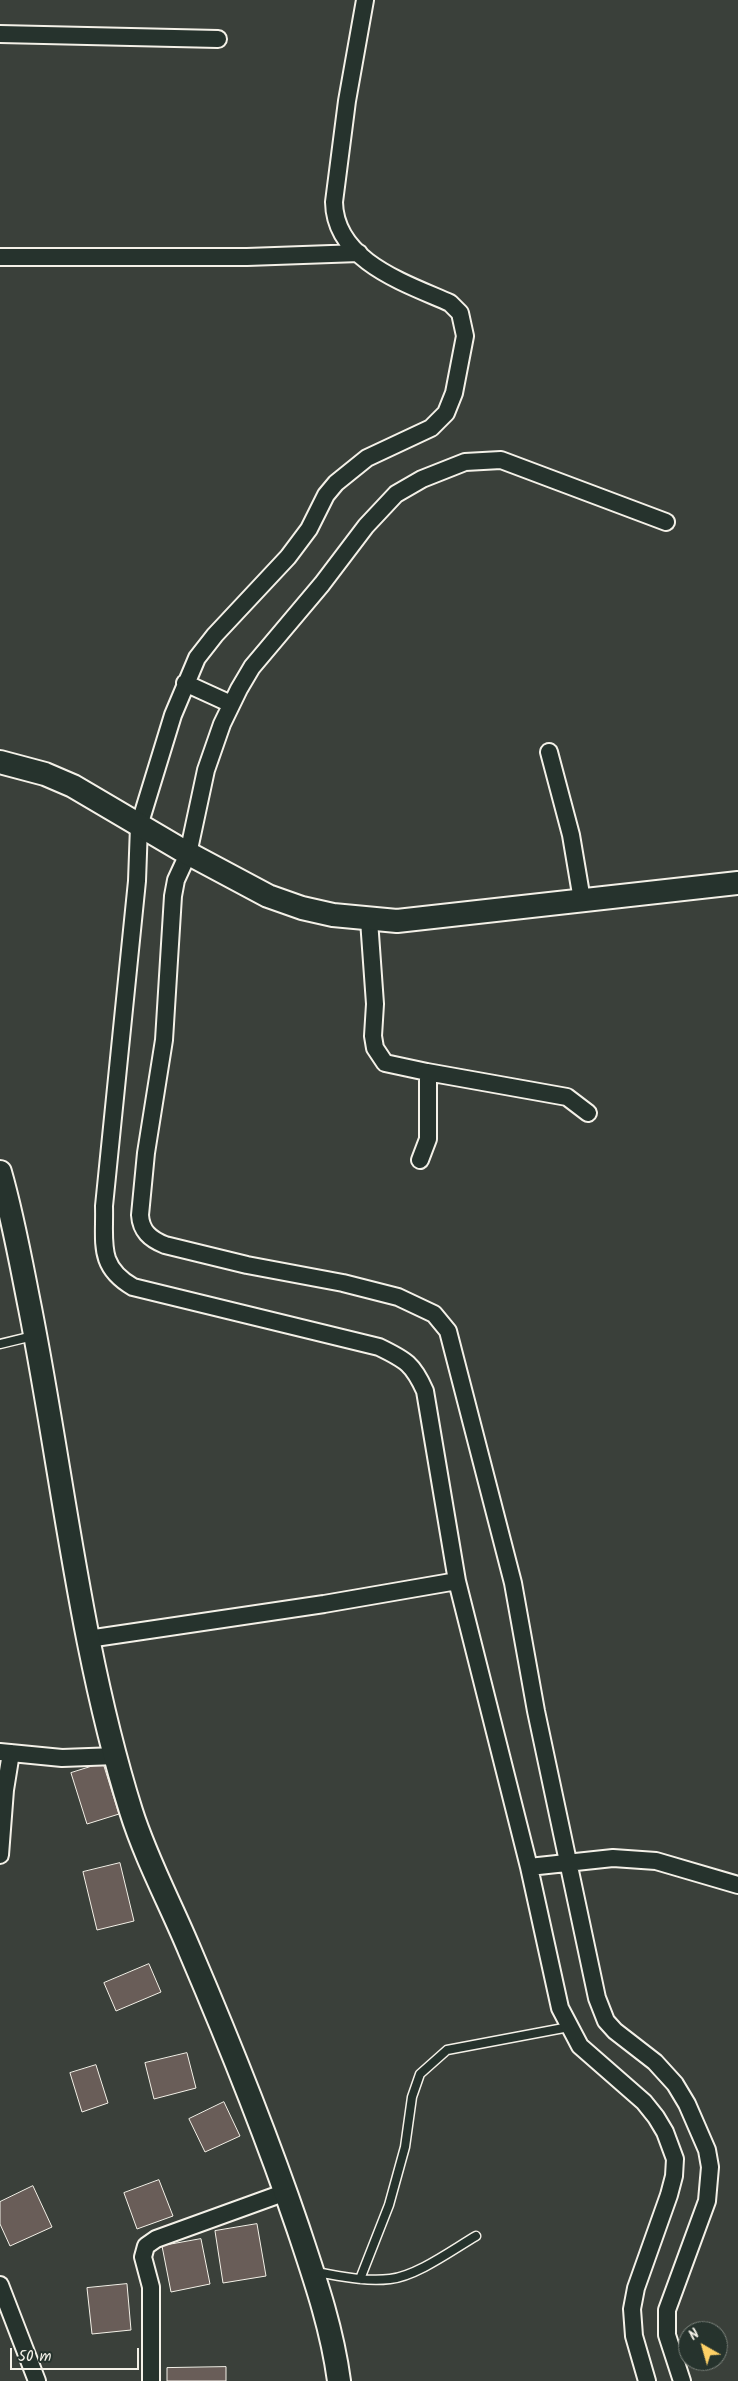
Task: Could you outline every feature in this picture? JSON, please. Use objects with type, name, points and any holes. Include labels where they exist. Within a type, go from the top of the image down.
[{"type":"main road","points":[[0,762],[45,774],[73,786],[142,828],[268,896],[302,908],[369,920],[397,921],[738,883]]},
{"type":"main road","points":[[0,1172],[11,1209],[35,1336],[88,1639],[132,1814],[274,2158],[332,2337],[339,2381]]},
{"type":"street","points":[[365,0],[347,101],[334,202],[334,216],[339,227],[359,254],[383,273],[450,303],[460,313],[465,336],[450,406],[431,428],[367,458],[336,483],[326,495],[309,529],[288,557],[215,635],[197,658],[191,686],[173,715],[142,828],[104,1206],[105,1248],[109,1268],[118,1278],[133,1287],[379,1347],[399,1357],[416,1370],[425,1391],[457,1581],[533,1867],[560,2008],[580,2046],[650,2110],[665,2132],[675,2159],[671,2188],[636,2288],[632,2310],[634,2336],[646,2381]]},
{"type":"street","points":[[0,34],[218,39]]},
{"type":"street","points":[[0,256],[247,257],[359,254]]},
{"type":"street","points":[[666,522],[501,460],[465,462],[422,479],[396,494],[366,526],[252,667],[227,703],[206,770],[176,880],[173,896],[164,1040],[146,1153],[141,1223],[151,1238],[165,1245],[247,1265],[343,1283],[398,1297],[434,1314],[448,1331],[513,1583],[565,1864],[598,1998],[606,2021],[615,2031],[655,2062],[674,2084],[687,2104],[707,2150],[710,2167],[707,2201],[667,2310],[667,2334],[682,2381]]},
{"type":"street","points":[[191,686],[227,703]]},
{"type":"street","points":[[549,752],[571,835],[582,900]]},
{"type":"street","points":[[369,920],[375,1004],[373,1036],[375,1048],[386,1063],[567,1097],[588,1113]]},
{"type":"street","points":[[420,1160],[428,1139],[427,1072]]},
{"type":"street","points":[[88,1639],[324,1604],[457,1581]]},
{"type":"street","points":[[0,1854],[6,1752],[62,1758],[116,1756]]},
{"type":"street","points":[[533,1867],[613,1858],[643,1859],[656,1861],[738,1885]]},
{"type":"street","points":[[151,2381],[150,2287],[143,2257],[146,2246],[156,2239],[286,2192]]},
{"type":"street","points":[[0,2285],[36,2381]]},
{"type":"lane","points":[[0,1344],[35,1336]]},
{"type":"lane","points":[[360,2279],[389,2205],[405,2147],[412,2098],[420,2074],[447,2050],[569,2027]]},
{"type":"lane","points":[[312,2271],[360,2279],[391,2279],[408,2274],[476,2236]]},
{"type":"building","points":[[103,1763],[119,1814],[87,1824],[71,1773]]},
{"type":"building","points":[[120,1863],[134,1921],[97,1930],[83,1872]]},
{"type":"building","points":[[149,1964],[161,1992],[116,2011],[104,1983]]},
{"type":"building","points":[[187,2053],[196,2088],[154,2099],[145,2063]]},
{"type":"building","points":[[96,2065],[108,2103],[82,2112],[70,2073]]},
{"type":"building","points":[[224,2102],[240,2136],[205,2152],[189,2119]]},
{"type":"building","points":[[159,2180],[173,2216],[137,2229],[124,2193]]},
{"type":"building","points":[[33,2186],[52,2227],[10,2246],[0,2224],[0,2202]]},
{"type":"building","points":[[257,2224],[266,2276],[223,2283],[215,2231]]},
{"type":"building","points":[[201,2239],[210,2284],[171,2292],[162,2246]]},
{"type":"building","points":[[127,2284],[131,2330],[92,2334],[87,2288]]},
{"type":"building","points":[[226,2367],[226,2381],[167,2381],[167,2368]]}]
